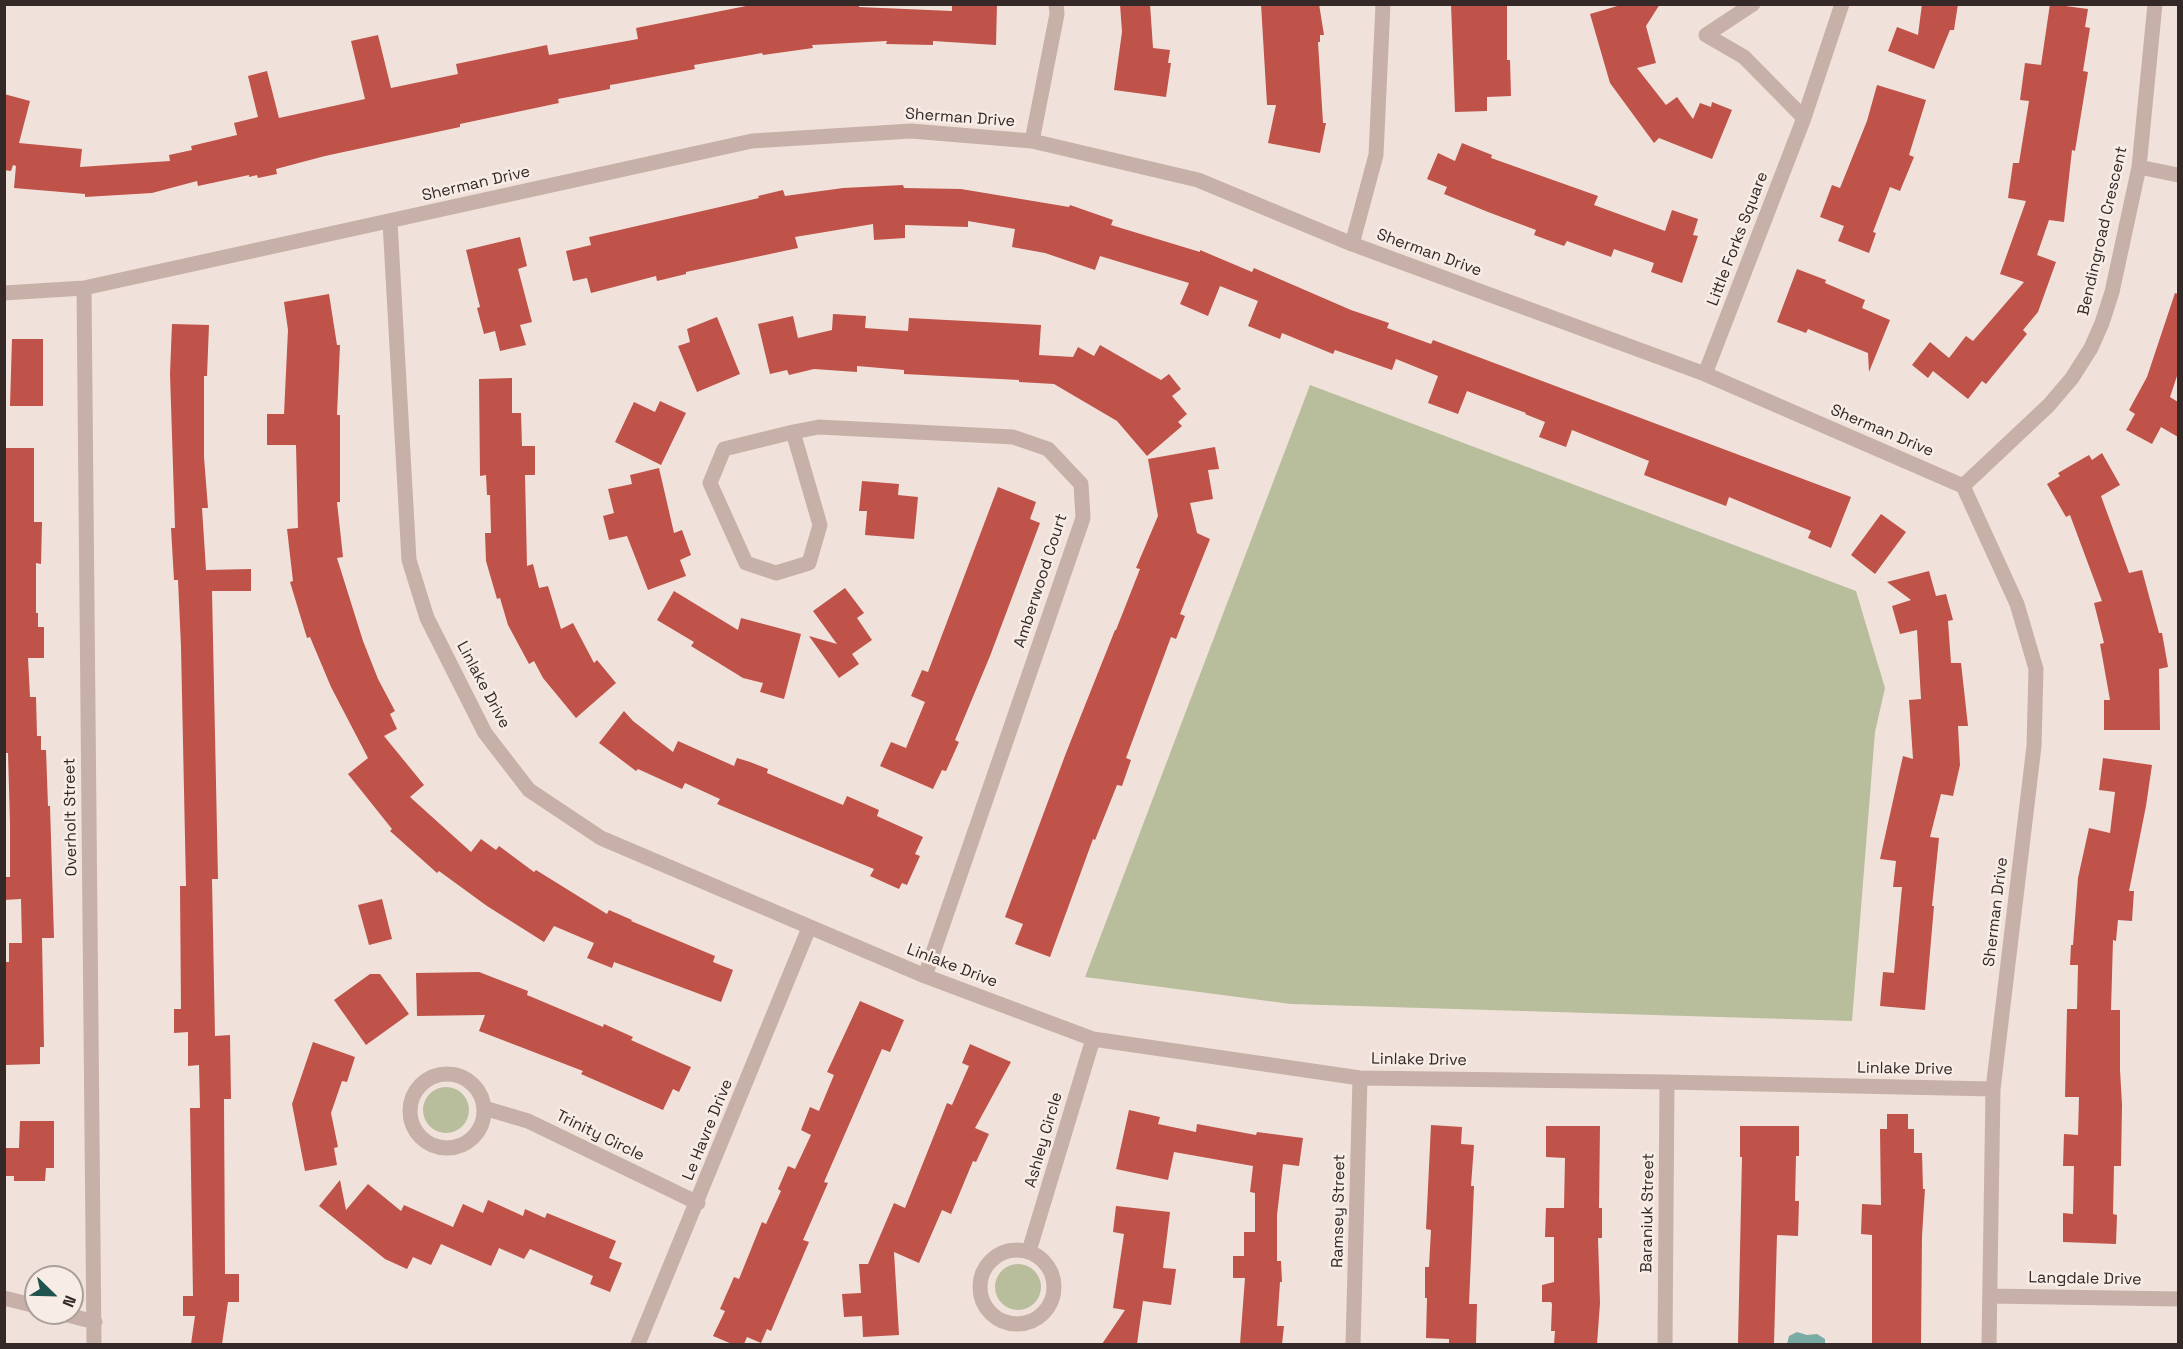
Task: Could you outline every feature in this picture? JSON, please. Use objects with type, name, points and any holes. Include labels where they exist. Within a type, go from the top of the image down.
[{"type":"street","points":[[1032,141],[1057,14],[1056,4]]},
{"type":"street","points":[[1352,244],[1376,155],[1383,4]]},
{"type":"street","points":[[1753,4],[1706,35],[1744,57],[1804,118]]},
{"type":"street","name":"Little Forks Square","points":[[1705,374],[1804,118],[1842,4]]},
{"type":"street","name":"Bendingroad Crescent","points":[[1963,486],[2049,405],[2072,378],[2091,348],[2102,323],[2112,292],[2139,167],[2156,4]]},
{"type":"street","name":"Sherman Drive","points":[[4,293],[84,288],[752,141],[911,131],[1032,141],[1198,180],[1352,244],[1705,374],[1963,486],[2017,604],[2036,669],[2034,746],[1993,1089],[1989,1344]]},
{"type":"street","points":[[2139,167],[2178,175]]},
{"type":"street","name":"Linlake Drive","points":[[390,222],[409,560],[427,618],[485,733],[530,790],[601,838],[926,976],[1093,1039],[1360,1078],[1993,1089]]},
{"type":"street","name":"Overholt Street","points":[[84,288],[94,1344]]},
{"type":"street","name":"Amberwood Court","points":[[793,432],[820,525],[809,563],[776,573],[746,563],[710,483],[724,449],[793,432],[819,427],[1013,438],[1048,449],[1081,484],[1083,518],[926,976]]},
{"type":"street","name":"Le Havre Drive","points":[[638,1344],[698,1203],[809,927]]},
{"type":"street","name":"Ashley Circle","points":[[1029,1251],[1093,1039]]},
{"type":"street","points":[[442,1074],[454,1074],[466,1078],[475,1086],[484,1108],[483,1120],[477,1132],[457,1147],[444,1148],[432,1145],[421,1138],[410,1116],[410,1104],[421,1083],[442,1074]]},
{"type":"street","name":"Ramsey Street","points":[[1353,1344],[1360,1078]]},
{"type":"street","name":"Baraniuk Street","points":[[1665,1344],[1667,1082]]},
{"type":"street","name":"Trinity Circle","points":[[484,1108],[528,1121],[698,1203]]},
{"type":"street","points":[[1029,1251],[1039,1257],[1053,1276],[1052,1300],[1046,1310],[1032,1320],[1014,1324],[1003,1321],[988,1309],[981,1293],[981,1280],[985,1268],[1004,1252],[1029,1251]]},
{"type":"street","name":"Langdale Drive","points":[[1990,1296],[2178,1299]]},
{"type":"street","points":[[4,1298],[24,1303]]},
{"type":"street","points":[[84,1319],[95,1322]]},
{"type":"green space","points":[[1310,385],[1856,591],[1885,688],[1875,732],[1852,1021],[1291,1004],[1085,977]]},
{"type":"green space","points":[[446,1087],[462,1094],[469,1110],[462,1126],[446,1133],[430,1126],[423,1110],[430,1094]]},
{"type":"green space","points":[[1018,1264],[1034,1271],[1041,1287],[1034,1303],[1018,1310],[1002,1303],[995,1287],[1002,1271]]},
{"type":"water","points":[[1797,1332],[1807,1335],[1817,1334],[1825,1339],[1825,1344],[1787,1344],[1789,1336]]},
{"type":"building","points":[[756,4],[859,4],[859,7],[952,11],[952,4],[997,4],[996,45],[933,41],[933,45],[886,44],[887,41],[812,45],[813,48],[763,55],[762,53],[694,65],[695,69],[610,85],[610,89],[558,99],[559,103],[325,156],[276,169],[277,174],[258,178],[257,175],[249,177],[249,175],[198,186],[197,181],[152,193],[85,197],[85,194],[14,188],[16,166],[13,165],[11,171],[4,170],[4,94],[30,101],[19,143],[82,149],[80,167],[170,161],[169,155],[192,150],[191,146],[237,135],[234,123],[258,117],[248,76],[267,71],[279,118],[365,99],[351,41],[378,35],[391,88],[458,74],[456,64],[547,45],[549,55],[638,39],[636,28]]},
{"type":"building","points":[[1120,4],[1150,4],[1153,48],[1170,50],[1168,63],[1171,63],[1166,97],[1114,90],[1122,32]]},
{"type":"building","points":[[1261,4],[1319,4],[1324,35],[1320,35],[1320,42],[1318,42],[1323,123],[1326,123],[1320,153],[1268,143],[1276,105],[1267,105]]},
{"type":"building","points":[[1451,4],[1507,4],[1507,60],[1510,60],[1511,96],[1487,97],[1487,111],[1455,112]]},
{"type":"building","points":[[1624,4],[1660,4],[1646,26],[1656,63],[1637,68],[1666,105],[1677,97],[1693,119],[1700,103],[1711,107],[1712,102],[1732,110],[1712,159],[1659,138],[1654,143],[1610,83],[1590,14]]},
{"type":"building","points":[[1922,4],[1958,4],[1954,30],[1950,30],[1934,69],[1888,51],[1897,27],[1918,35]]},
{"type":"building","points":[[2050,4],[2088,9],[2085,27],[2090,28],[2083,71],[2088,72],[2075,151],[2072,150],[2064,222],[2049,220],[2037,255],[2056,262],[2038,312],[2023,330],[2027,334],[1986,384],[1982,381],[1968,399],[1933,371],[1928,378],[1912,365],[1930,342],[1949,358],[1966,336],[1973,341],[2024,282],[2000,274],[2026,201],[2008,198],[2013,163],[2019,163],[2029,101],[2020,100],[2025,63],[2041,65]]},
{"type":"building","points":[[1877,85],[1926,100],[1909,155],[1914,157],[1900,191],[1890,187],[1873,232],[1876,233],[1869,253],[1838,241],[1844,226],[1820,217],[1832,185],[1840,188],[1867,121]]},
{"type":"building","points":[[1462,143],[1492,155],[1491,158],[1598,196],[1594,205],[1665,231],[1672,210],[1698,219],[1693,235],[1698,236],[1682,283],[1651,272],[1654,263],[1614,249],[1611,257],[1567,241],[1564,246],[1534,235],[1536,230],[1444,194],[1447,187],[1427,179],[1438,153],[1455,161]]},
{"type":"building","points":[[903,185],[904,188],[961,189],[1069,207],[1070,205],[1113,220],[1111,225],[1200,252],[1200,250],[1252,272],[1254,268],[1351,310],[1389,323],[1387,328],[1431,344],[1433,340],[1851,497],[1831,548],[1808,538],[1811,531],[1729,497],[1726,506],[1644,475],[1649,461],[1572,430],[1566,447],[1539,437],[1545,422],[1467,391],[1458,414],[1428,403],[1438,376],[1396,359],[1392,370],[1335,350],[1333,354],[1282,333],[1280,339],[1248,326],[1258,301],[1220,286],[1208,316],[1180,304],[1189,283],[1100,256],[1095,270],[1045,253],[1012,247],[1015,229],[968,221],[968,227],[905,225],[905,238],[874,240],[873,224],[795,237],[798,248],[686,272],[686,274],[657,281],[656,276],[591,293],[587,278],[573,281],[566,251],[591,245],[589,237],[759,198],[758,196],[783,190],[785,196],[843,188]]},
{"type":"building","points":[[520,237],[527,266],[518,269],[532,322],[520,325],[526,345],[500,351],[495,331],[484,334],[466,250]]},
{"type":"building","points":[[1797,269],[1826,280],[1825,283],[1865,300],[1862,308],[1890,320],[1869,372],[1868,353],[1808,329],[1806,333],[1777,322]]},
{"type":"building","points":[[2175,293],[2178,294],[2178,373],[2170,397],[2178,402],[2178,437],[2161,427],[2152,444],[2126,430],[2135,414],[2129,410],[2147,377]]},
{"type":"building","points":[[329,294],[337,345],[340,345],[337,415],[340,415],[340,502],[337,502],[343,557],[337,558],[363,641],[378,679],[395,711],[390,714],[397,729],[384,736],[424,785],[410,797],[471,852],[481,839],[496,850],[499,846],[534,872],[536,870],[607,914],[609,910],[715,956],[713,962],[733,970],[721,1002],[614,962],[612,968],[587,958],[594,943],[554,926],[544,942],[487,906],[439,871],[437,873],[390,831],[392,829],[348,774],[368,758],[331,687],[310,637],[307,638],[290,582],[293,581],[287,529],[298,528],[296,445],[267,445],[267,414],[284,414],[288,330],[284,302]]},
{"type":"building","points":[[833,314],[866,316],[865,328],[908,331],[909,318],[1041,325],[1039,355],[1073,357],[1078,347],[1094,356],[1100,345],[1161,380],[1169,374],[1181,389],[1172,396],[1187,414],[1178,422],[1182,426],[1147,456],[1117,421],[1054,384],[904,374],[904,370],[857,366],[857,372],[814,369],[789,375],[787,370],[770,374],[758,324],[793,316],[798,338],[832,330]]},
{"type":"building","points":[[717,317],[740,374],[697,392],[678,346],[690,342],[687,329]]},
{"type":"building","points":[[172,324],[209,325],[207,376],[204,376],[204,457],[208,508],[202,508],[206,570],[251,569],[251,591],[212,591],[218,879],[212,879],[215,1036],[230,1035],[231,1099],[224,1099],[225,1274],[239,1274],[239,1302],[228,1302],[222,1344],[191,1344],[195,1316],[183,1316],[183,1296],[193,1296],[190,1108],[200,1108],[199,1065],[188,1066],[188,1032],[174,1033],[174,1009],[181,1009],[180,886],[186,886],[181,647],[178,580],[174,580],[171,528],[175,528],[170,374]]},
{"type":"building","points":[[12,339],[43,339],[43,406],[10,406]]},
{"type":"building","points":[[512,378],[512,413],[521,413],[522,446],[535,446],[535,475],[525,475],[527,566],[533,564],[539,588],[548,586],[561,629],[573,623],[594,663],[597,660],[616,683],[576,718],[543,678],[534,661],[529,664],[508,625],[500,598],[497,599],[486,561],[485,533],[491,533],[490,495],[487,495],[486,475],[480,476],[479,379]]},
{"type":"building","points":[[660,401],[686,413],[661,465],[615,442],[634,402],[655,412]]},
{"type":"building","points":[[1215,447],[1219,469],[1208,470],[1213,499],[1190,503],[1197,533],[1210,539],[1180,614],[1185,616],[1176,639],[1171,637],[1126,758],[1131,760],[1122,786],[1117,785],[1095,840],[1093,839],[1050,957],[1015,944],[1023,924],[1005,917],[1066,753],[1140,569],[1136,568],[1158,516],[1148,459]]},
{"type":"building","points":[[4,448],[34,448],[34,522],[42,522],[41,564],[36,563],[36,613],[38,613],[38,627],[44,627],[44,658],[28,658],[30,697],[36,697],[37,736],[41,736],[41,750],[46,750],[54,938],[42,938],[44,1047],[40,1047],[40,1064],[5,1065],[4,962],[9,962],[9,943],[22,943],[21,899],[4,900],[4,877],[10,877],[10,823],[8,753],[4,753],[4,663],[6,663]]},
{"type":"building","points":[[2102,453],[2120,485],[2101,496],[2129,573],[2142,570],[2159,633],[2162,633],[2168,667],[2159,669],[2160,730],[2104,730],[2104,700],[2110,700],[2100,644],[2104,643],[2094,603],[2102,601],[2070,515],[2066,517],[2047,484],[2060,476],[2058,473],[2089,455],[2092,460]]},
{"type":"building","points":[[659,468],[674,533],[682,530],[691,555],[680,560],[686,576],[648,590],[627,536],[609,540],[603,516],[614,513],[608,489],[632,484],[630,475]]},
{"type":"building","points":[[862,481],[899,484],[898,495],[918,497],[914,539],[865,535],[867,511],[859,511]]},
{"type":"building","points":[[998,487],[1036,502],[1030,519],[1040,523],[990,656],[955,740],[959,742],[946,771],[942,770],[933,789],[880,766],[891,742],[906,748],[925,702],[911,696],[922,670],[928,672]]},
{"type":"building","points":[[1881,514],[1906,532],[1875,574],[1851,555]]},
{"type":"building","points":[[1929,571],[1936,596],[1946,594],[1953,620],[1948,621],[1951,663],[1961,663],[1968,726],[1958,726],[1960,765],[1953,796],[1941,794],[1930,837],[1939,838],[1925,1010],[1880,1006],[1883,972],[1894,973],[1902,887],[1893,887],[1896,861],[1880,859],[1903,756],[1913,759],[1909,700],[1921,699],[1917,630],[1900,634],[1892,606],[1911,600],[1887,582]]},
{"type":"building","points":[[845,588],[864,613],[857,618],[872,640],[852,654],[859,664],[839,678],[809,636],[837,644],[813,611]]},
{"type":"building","points":[[674,591],[738,630],[741,618],[801,634],[784,699],[760,692],[763,683],[743,678],[691,646],[694,642],[657,620]]},
{"type":"building","points":[[624,711],[633,721],[673,752],[678,741],[734,766],[737,758],[750,762],[768,769],[767,773],[843,805],[847,796],[879,810],[877,816],[923,837],[915,854],[920,856],[907,885],[902,883],[899,889],[870,876],[874,869],[717,804],[720,799],[685,783],[682,789],[638,769],[636,771],[599,743]]},
{"type":"building","points":[[2103,758],[2152,765],[2129,891],[2134,891],[2132,921],[2118,920],[2116,941],[2113,940],[2111,1010],[2120,1010],[2122,1105],[2121,1166],[2114,1166],[2113,1214],[2117,1215],[2116,1244],[2063,1242],[2063,1213],[2073,1214],[2074,1166],[2063,1166],[2064,1134],[2078,1135],[2079,1097],[2065,1097],[2067,1009],[2077,1009],[2078,965],[2070,965],[2071,945],[2073,945],[2078,878],[2089,828],[2110,833],[2115,792],[2099,790]]},
{"type":"building","points":[[382,899],[392,939],[369,945],[358,905]]},
{"type":"building","points":[[479,972],[528,991],[527,995],[603,1027],[604,1024],[633,1037],[631,1040],[691,1067],[679,1092],[673,1089],[663,1110],[581,1074],[583,1071],[479,1031],[485,1015],[417,1016],[416,973]]},
{"type":"building","points":[[370,974],[380,974],[409,1014],[366,1045],[334,1000]]},
{"type":"building","points":[[860,1001],[904,1020],[890,1052],[882,1049],[824,1182],[828,1183],[803,1240],[809,1242],[771,1331],[767,1329],[761,1343],[747,1337],[744,1344],[732,1344],[713,1336],[725,1311],[720,1309],[734,1277],[739,1279],[762,1222],[766,1224],[781,1191],[778,1189],[788,1166],[795,1169],[811,1135],[801,1130],[810,1107],[819,1111],[834,1075],[827,1072]]},
{"type":"building","points":[[313,1042],[355,1057],[347,1082],[342,1081],[331,1113],[338,1147],[334,1148],[337,1165],[305,1171],[292,1104]]},
{"type":"building","points":[[970,1044],[1011,1062],[975,1128],[989,1134],[976,1162],[973,1161],[951,1214],[942,1210],[919,1263],[894,1252],[899,1335],[863,1337],[862,1316],[844,1317],[842,1294],[861,1293],[859,1264],[868,1264],[894,1203],[905,1208],[947,1103],[952,1105],[969,1066],[962,1063]]},
{"type":"building","points":[[1129,1110],[1160,1117],[1158,1124],[1196,1132],[1197,1124],[1256,1135],[1257,1132],[1303,1138],[1299,1166],[1283,1164],[1277,1215],[1277,1261],[1281,1261],[1282,1282],[1280,1282],[1277,1326],[1284,1326],[1282,1344],[1240,1344],[1245,1278],[1233,1278],[1233,1256],[1244,1256],[1244,1232],[1255,1232],[1255,1193],[1250,1192],[1253,1166],[1174,1152],[1168,1180],[1116,1169]]},
{"type":"building","points":[[1887,1114],[1908,1114],[1908,1129],[1914,1129],[1914,1153],[1922,1153],[1923,1189],[1925,1189],[1921,1344],[1872,1344],[1872,1235],[1861,1234],[1862,1204],[1881,1205],[1880,1129],[1887,1129]]},
{"type":"building","points":[[20,1121],[54,1121],[54,1168],[46,1168],[45,1181],[14,1181],[14,1176],[4,1176],[4,1148],[19,1148]]},
{"type":"building","points":[[1431,1125],[1462,1127],[1461,1144],[1474,1145],[1469,1304],[1477,1304],[1476,1344],[1449,1344],[1449,1339],[1426,1338],[1425,1267],[1429,1267],[1431,1230],[1426,1229]]},
{"type":"building","points":[[1546,1126],[1600,1126],[1599,1208],[1602,1208],[1602,1238],[1598,1238],[1600,1303],[1597,1344],[1554,1344],[1555,1331],[1551,1331],[1552,1304],[1542,1302],[1542,1285],[1554,1282],[1554,1237],[1545,1237],[1546,1208],[1564,1208],[1565,1158],[1546,1157]]},
{"type":"building","points":[[1740,1126],[1799,1126],[1795,1201],[1799,1201],[1798,1236],[1777,1235],[1774,1344],[1738,1344],[1742,1157],[1740,1157]]},
{"type":"building","points":[[340,1180],[346,1210],[368,1184],[401,1211],[404,1205],[453,1227],[463,1204],[483,1213],[488,1200],[523,1216],[525,1209],[545,1218],[547,1213],[616,1241],[609,1258],[622,1263],[610,1292],[590,1284],[593,1276],[530,1249],[524,1259],[499,1248],[491,1266],[441,1244],[431,1265],[413,1257],[407,1269],[385,1259],[319,1206]]},
{"type":"building","points":[[1116,1206],[1170,1212],[1163,1268],[1176,1269],[1171,1305],[1143,1301],[1137,1344],[1102,1344],[1125,1310],[1113,1308],[1124,1234],[1113,1232]]}]
